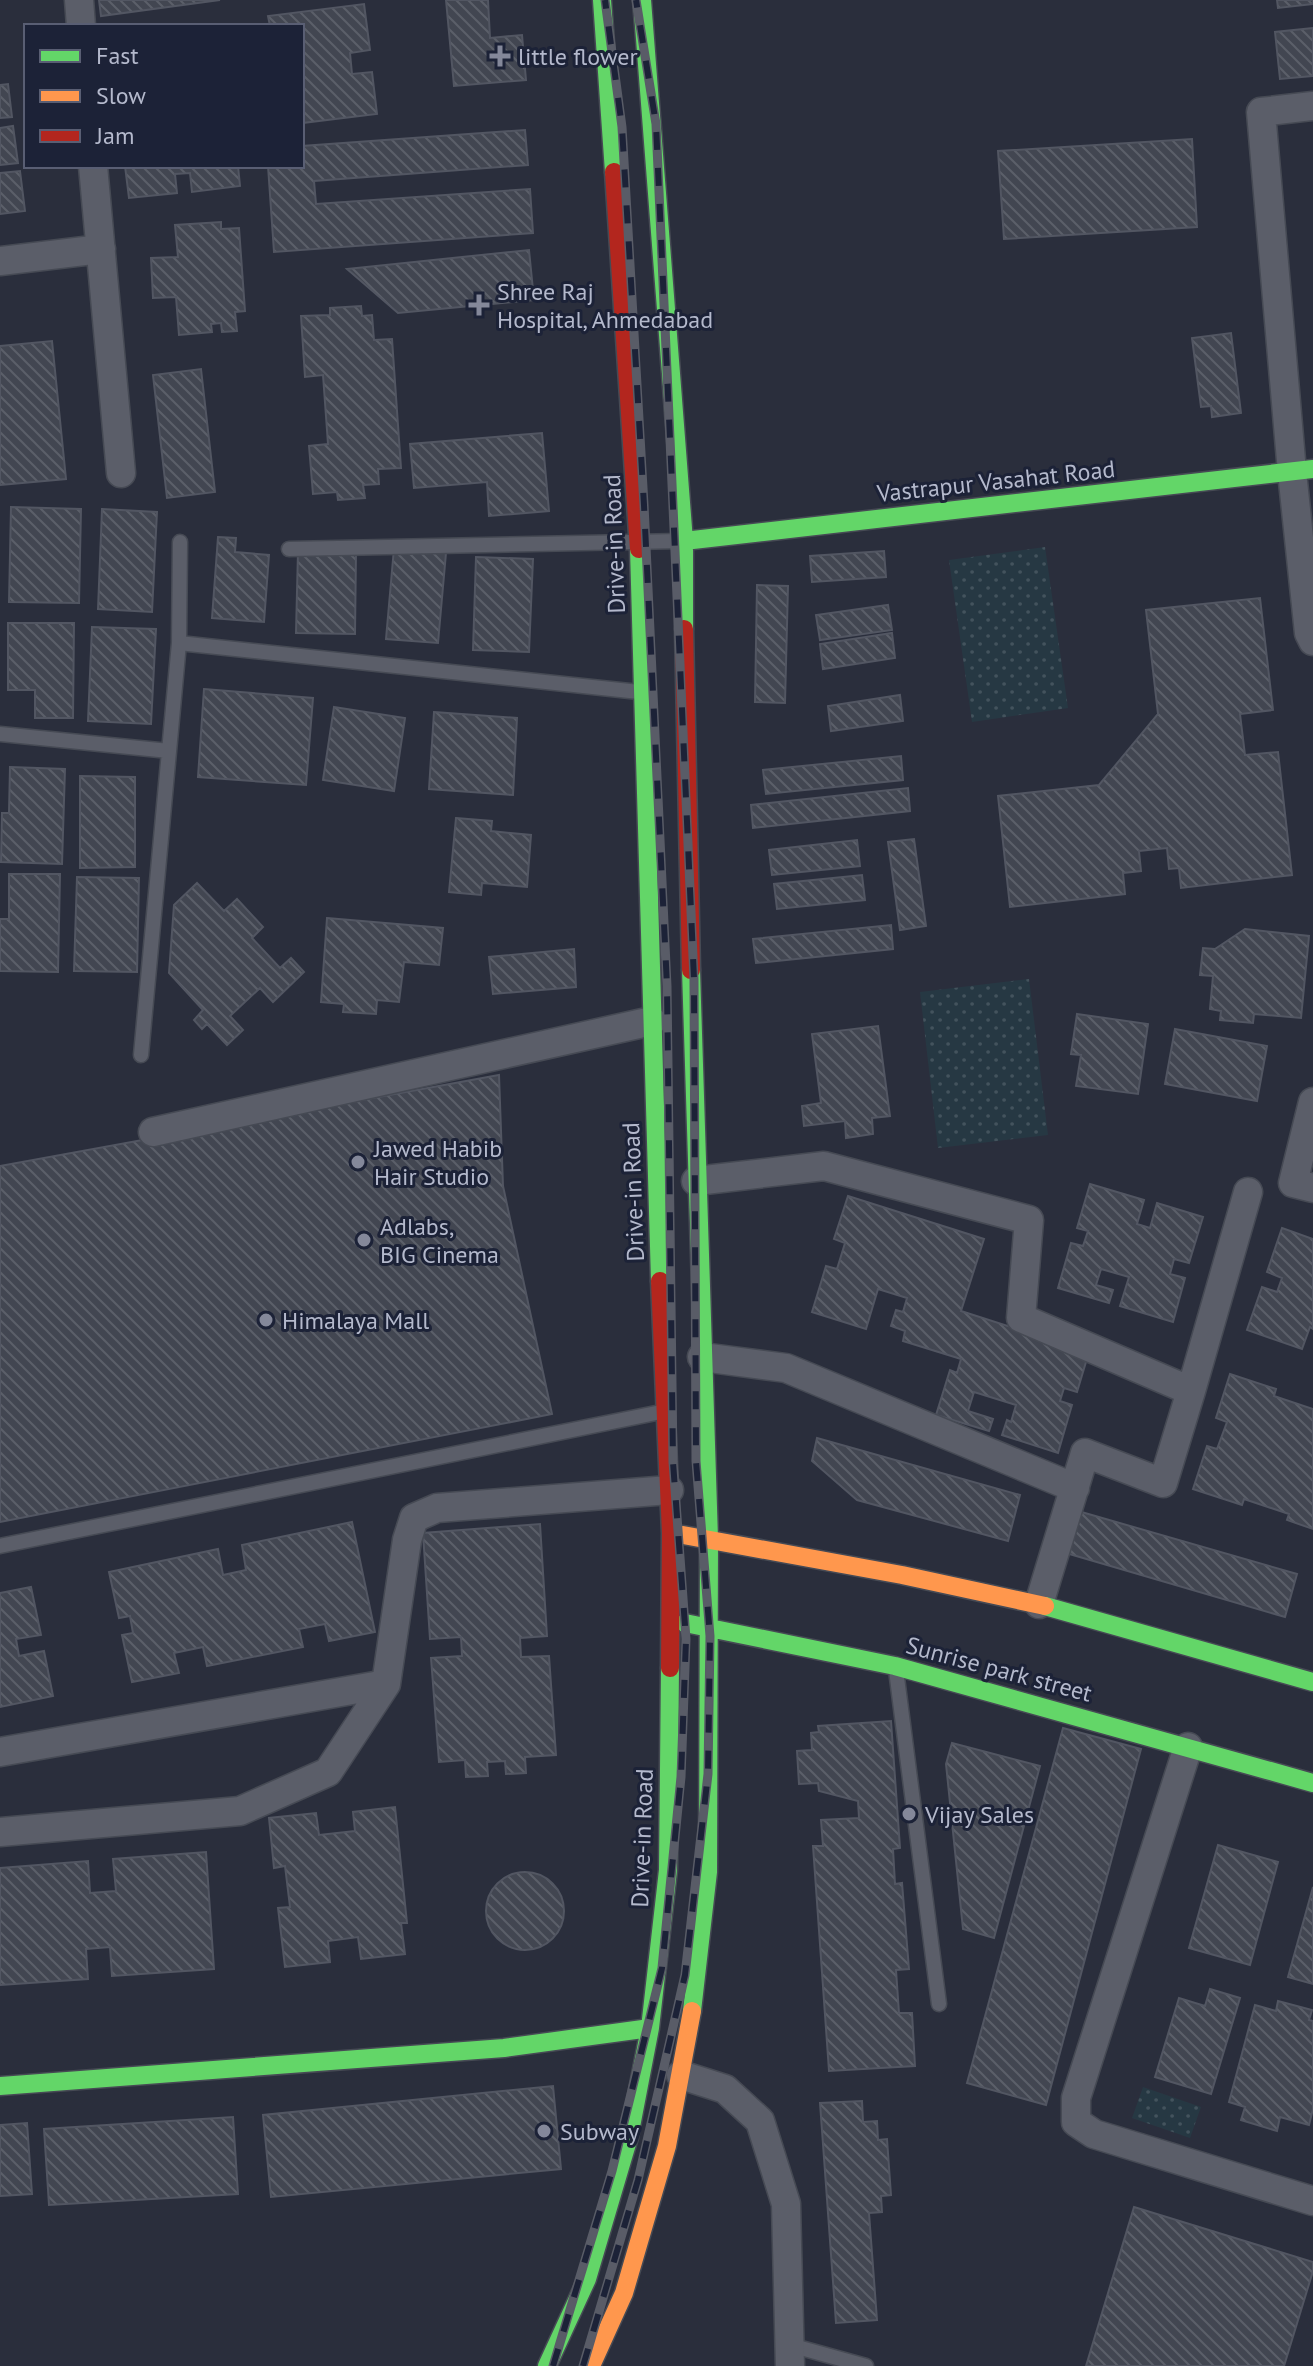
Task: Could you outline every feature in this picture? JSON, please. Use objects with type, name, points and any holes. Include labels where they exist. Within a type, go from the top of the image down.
[{"type":"main road","name":"Drive-in Road","points":[[547,2366],[587,2279],[629,2137],[650,2028],[668,1870],[671,1533],[638,541],[611,95],[602,0]]},
{"type":"main road","points":[[591,2366],[624,2293],[667,2146],[692,2015],[708,1872],[709,1539],[684,719],[684,541],[642,0]]},
{"type":"main road","name":"Vastrapur Vasahat Road","points":[[684,541],[1302,471]]},
{"type":"main road","points":[[671,1533],[1039,1604],[1313,1682]]},
{"type":"main road","name":"Sunrise park street","points":[[669,1620],[895,1666],[1313,1783]]},
{"type":"main road","points":[[0,2086],[504,2048],[650,2028]]},
{"type":"street","points":[[79,0],[81,24]]},
{"type":"street","points":[[1313,106],[1261,112],[1302,471],[1309,633],[1313,641]]},
{"type":"street","points":[[93,168],[121,473]]},
{"type":"street","points":[[0,261],[101,249]]},
{"type":"street","points":[[153,1132],[652,1021]]},
{"type":"street","points":[[1313,1102],[1293,1183],[1313,1188]]},
{"type":"street","points":[[696,1181],[824,1166],[1029,1220],[1021,1318],[1191,1391]]},
{"type":"street","points":[[1039,1604],[1085,1453],[1163,1483],[1248,1192]]},
{"type":"street","points":[[702,1357],[786,1368],[1075,1488]]},
{"type":"street","points":[[0,1832],[240,1811],[328,1772],[386,1684],[407,1540],[414,1518],[437,1508],[669,1490]]},
{"type":"street","points":[[0,1752],[386,1684]]},
{"type":"street","points":[[1188,1747],[1076,2098],[1076,2122],[1094,2134],[1313,2201]]},
{"type":"street","points":[[681,2075],[725,2089],[760,2121],[786,2204],[790,2355]]},
{"type":"lane","points":[[289,549],[684,541]]},
{"type":"lane","points":[[141,1055],[179,643],[180,542]]},
{"type":"lane","points":[[179,643],[643,692]]},
{"type":"lane","points":[[0,734],[169,751]]},
{"type":"lane","points":[[0,1546],[666,1411]]},
{"type":"lane","points":[[895,1666],[939,2004]]},
{"type":"lane","points":[[790,2355],[866,2366]]},
{"type":"shaded area","points":[[1045,547],[1068,708],[972,722],[949,560]]},
{"type":"shaded area","points":[[1029,979],[1048,1135],[938,1148],[920,992]]},
{"type":"shaded area","points":[[1143,2087],[1201,2107],[1190,2138],[1132,2118]]},
{"type":"building","points":[[99,0],[220,0],[101,16]]},
{"type":"building","points":[[446,0],[488,0],[490,38],[522,35],[526,80],[454,86]]},
{"type":"building","points":[[1277,0],[1313,0],[1313,4],[1278,8]]},
{"type":"building","points":[[364,4],[370,50],[350,53],[352,74],[372,72],[377,114],[304,123],[304,24],[270,24],[268,16]]},
{"type":"building","points":[[1313,28],[1313,76],[1280,79],[1275,32]]},
{"type":"building","points":[[8,84],[12,117],[0,118],[0,85]]},
{"type":"building","points":[[13,126],[18,163],[0,165],[0,128]]},
{"type":"building","points":[[525,130],[528,165],[314,181],[316,204],[530,189],[533,233],[274,252],[268,168],[304,168],[304,146]]},
{"type":"building","points":[[1192,139],[1197,227],[1004,239],[998,151]]},
{"type":"building","points":[[125,168],[238,168],[240,186],[192,192],[190,173],[175,174],[177,193],[129,198]]},
{"type":"building","points":[[20,171],[25,211],[0,214],[0,173]]},
{"type":"building","points":[[221,222],[221,229],[239,228],[245,311],[235,312],[237,331],[222,332],[221,323],[211,324],[212,332],[179,335],[176,297],[153,298],[151,258],[178,257],[175,225]]},
{"type":"building","points":[[529,250],[534,300],[398,313],[347,269]]},
{"type":"building","points":[[361,306],[362,316],[372,315],[374,340],[392,339],[401,468],[378,469],[379,484],[363,485],[365,498],[338,500],[337,492],[313,494],[309,446],[328,444],[323,375],[305,377],[301,316],[330,315],[330,308]]},
{"type":"building","points":[[1231,333],[1241,413],[1212,417],[1211,406],[1201,407],[1192,338]]},
{"type":"building","points":[[52,341],[66,479],[0,485],[0,346]]},
{"type":"building","points":[[201,369],[215,492],[167,498],[153,375]]},
{"type":"building","points":[[542,433],[549,511],[489,516],[487,482],[414,488],[410,444]]},
{"type":"building","points":[[11,507],[81,509],[79,603],[9,602]]},
{"type":"building","points":[[102,509],[157,512],[152,612],[98,609]]},
{"type":"building","points":[[218,537],[236,538],[235,552],[269,555],[264,622],[212,618]]},
{"type":"building","points":[[394,548],[446,553],[438,643],[386,639]]},
{"type":"building","points":[[298,551],[356,552],[355,634],[296,633]]},
{"type":"building","points":[[884,551],[886,577],[812,582],[810,556]]},
{"type":"building","points":[[476,557],[533,559],[529,652],[473,650]]},
{"type":"building","points":[[757,585],[788,586],[785,703],[755,702]]},
{"type":"building","points":[[1260,598],[1273,710],[1240,714],[1245,755],[1278,752],[1292,875],[1181,888],[1179,868],[1169,869],[1167,848],[1139,851],[1141,871],[1123,873],[1125,894],[1010,907],[998,796],[1099,785],[1158,714],[1146,610]]},
{"type":"building","points":[[888,605],[892,630],[820,640],[816,615]]},
{"type":"building","points":[[8,623],[74,623],[73,718],[35,718],[35,690],[8,690]]},
{"type":"building","points":[[92,627],[156,629],[151,724],[88,721]]},
{"type":"building","points":[[892,633],[895,658],[823,669],[820,644]]},
{"type":"building","points":[[204,689],[313,698],[306,785],[198,777]]},
{"type":"building","points":[[900,695],[903,721],[831,731],[828,706]]},
{"type":"building","points":[[334,707],[405,718],[394,791],[323,780]]},
{"type":"building","points":[[434,712],[517,718],[513,795],[429,789]]},
{"type":"building","points":[[901,756],[903,780],[766,794],[763,770]]},
{"type":"building","points":[[10,767],[65,769],[62,864],[1,862],[2,813],[9,813]]},
{"type":"building","points":[[80,776],[135,777],[135,867],[80,868]]},
{"type":"building","points":[[908,788],[910,811],[753,828],[751,805]]},
{"type":"building","points":[[456,818],[492,821],[491,831],[531,835],[527,887],[482,883],[481,895],[449,892]]},
{"type":"building","points":[[914,839],[926,926],[900,930],[888,842]]},
{"type":"building","points":[[857,840],[860,866],[772,875],[769,850]]},
{"type":"building","points":[[9,874],[60,874],[58,972],[0,971],[0,919],[9,919]]},
{"type":"building","points":[[862,875],[865,900],[777,909],[774,884]]},
{"type":"building","points":[[77,877],[139,878],[137,972],[74,971]]},
{"type":"building","points":[[197,883],[224,911],[237,899],[263,927],[252,938],[280,968],[291,958],[304,972],[273,1002],[260,988],[230,1016],[243,1030],[227,1045],[207,1024],[202,1029],[194,1020],[203,1010],[169,973],[174,905]]},
{"type":"building","points":[[327,918],[443,928],[439,965],[404,962],[399,1002],[377,1000],[376,1014],[343,1012],[344,1004],[321,1002]]},
{"type":"building","points":[[891,925],[893,949],[756,963],[753,939]]},
{"type":"building","points":[[1245,929],[1309,936],[1301,1018],[1254,1014],[1253,1023],[1220,1020],[1221,1011],[1210,1009],[1213,976],[1200,975],[1203,948],[1215,949]]},
{"type":"building","points":[[574,949],[576,987],[493,994],[489,957]]},
{"type":"building","points":[[1077,1014],[1148,1024],[1138,1094],[1076,1086],[1081,1055],[1071,1054]]},
{"type":"building","points":[[878,1026],[890,1116],[872,1118],[873,1134],[846,1138],[845,1121],[804,1126],[802,1106],[821,1103],[812,1034]]},
{"type":"building","points":[[1175,1029],[1267,1046],[1257,1101],[1165,1084]]},
{"type":"building","name":"Himalaya Mall","points":[[499,1075],[503,1186],[552,1414],[0,1522],[0,1166]]},
{"type":"building","points":[[1090,1184],[1144,1200],[1137,1224],[1150,1228],[1157,1203],[1203,1217],[1189,1263],[1174,1259],[1170,1274],[1185,1278],[1173,1322],[1120,1306],[1129,1277],[1101,1269],[1096,1285],[1113,1290],[1109,1303],[1058,1288],[1071,1243],[1083,1246],[1088,1231],[1077,1228]]},
{"type":"building","points":[[848,1196],[984,1239],[961,1311],[1089,1352],[1077,1392],[1064,1388],[1060,1401],[1072,1405],[1058,1453],[1002,1435],[1007,1420],[1011,1422],[1016,1405],[974,1392],[968,1411],[993,1419],[989,1431],[936,1415],[950,1370],[957,1373],[961,1359],[903,1341],[905,1331],[891,1326],[896,1310],[903,1312],[907,1298],[878,1289],[866,1329],[812,1312],[826,1266],[837,1269],[845,1243],[834,1239]]},
{"type":"building","points":[[1282,1228],[1313,1239],[1313,1329],[1310,1327],[1302,1349],[1247,1330],[1262,1287],[1277,1292],[1282,1278],[1267,1272]]},
{"type":"building","points":[[1230,1374],[1276,1389],[1274,1396],[1313,1409],[1313,1529],[1287,1520],[1289,1514],[1244,1499],[1242,1505],[1193,1489],[1207,1446],[1217,1449],[1227,1422],[1216,1418]]},
{"type":"building","points":[[817,1438],[1020,1495],[1008,1541],[857,1500],[812,1461]]},
{"type":"building","points":[[1078,1511],[1297,1574],[1285,1617],[1066,1553]]},
{"type":"building","points":[[352,1522],[375,1632],[329,1641],[325,1624],[299,1629],[303,1647],[207,1666],[203,1647],[174,1653],[179,1673],[132,1682],[122,1635],[133,1633],[130,1616],[119,1618],[109,1572],[218,1549],[223,1575],[246,1570],[242,1545]]},
{"type":"building","points":[[540,1524],[547,1636],[520,1638],[521,1657],[549,1656],[556,1755],[525,1757],[526,1773],[506,1774],[505,1761],[487,1762],[488,1776],[466,1777],[465,1760],[439,1762],[431,1658],[462,1656],[461,1637],[430,1639],[423,1533]]},
{"type":"building","points":[[31,1587],[41,1635],[16,1639],[19,1656],[44,1651],[53,1696],[0,1707],[0,1593]]},
{"type":"building","points":[[891,1721],[900,1848],[893,1849],[895,1884],[902,1883],[909,1969],[896,1970],[899,2013],[912,2013],[915,2066],[829,2071],[813,1846],[823,1846],[821,1820],[859,1818],[858,1801],[819,1791],[818,1783],[799,1784],[797,1751],[812,1750],[811,1733],[819,1732],[818,1726]]},
{"type":"building","points":[[1063,1728],[1141,1749],[1046,2105],[967,2083]]},
{"type":"building","points":[[952,1743],[1040,1766],[994,1938],[963,1929],[946,1764]]},
{"type":"building","points":[[395,1807],[407,1923],[401,1923],[405,1954],[361,1959],[358,1937],[328,1941],[330,1962],[285,1967],[278,1908],[290,1907],[285,1866],[274,1868],[269,1818],[316,1813],[319,1835],[355,1831],[353,1812]]},
{"type":"building","points":[[1218,1845],[1278,1862],[1250,1965],[1189,1948]]},
{"type":"building","points":[[206,1852],[214,1969],[112,1976],[110,1947],[86,1949],[88,1979],[0,1985],[0,1868],[88,1861],[90,1893],[116,1891],[113,1859]]},
{"type":"building","points":[[525,1872],[540,1875],[552,1884],[561,1896],[564,1911],[561,1926],[552,1938],[540,1947],[525,1950],[510,1947],[498,1938],[489,1926],[486,1911],[489,1896],[498,1884],[510,1875]]},
{"type":"building","points":[[1313,1887],[1313,1984],[1288,1977]]},
{"type":"building","points":[[1210,1989],[1240,1998],[1211,2094],[1155,2077],[1179,1998],[1205,2006]]},
{"type":"building","points":[[1278,2001],[1312,2010],[1309,2020],[1313,2021],[1313,2109],[1309,2125],[1280,2117],[1277,2131],[1241,2120],[1245,2107],[1229,2102],[1255,2005],[1276,2011]]},
{"type":"building","points":[[553,2086],[561,2169],[271,2197],[263,2115]]},
{"type":"building","points":[[862,2101],[863,2122],[877,2121],[878,2140],[887,2139],[891,2195],[881,2196],[882,2212],[869,2213],[877,2320],[836,2323],[820,2103]]},
{"type":"building","points":[[233,2117],[238,2194],[49,2205],[44,2129]]},
{"type":"building","points":[[27,2123],[32,2194],[0,2196],[0,2125]]},
{"type":"building","points":[[1134,2207],[1313,2262],[1313,2271],[1284,2366],[1086,2366]]},
{"type":"railway","points":[[553,2366],[612,2171],[662,1968],[681,1777],[686,1639],[673,1462],[667,986],[644,505],[622,127],[605,0]]},
{"type":"railway","points":[[583,2366],[638,2180],[685,1975],[708,1774],[710,1636],[696,1461],[694,979],[656,124],[636,0]]},
{"type":"traffic: fast","points":[[602,0],[614,172]]},
{"type":"traffic: fast","points":[[642,0],[684,541],[684,629]]},
{"type":"traffic: fast","points":[[684,541],[1313,469]]},
{"type":"traffic: fast","points":[[639,549],[660,1281]]},
{"type":"traffic: fast","points":[[691,970],[709,1539],[708,1872],[692,2011]]},
{"type":"traffic: fast","points":[[1045,1606],[1313,1682]]},
{"type":"traffic: fast","points":[[685,1623],[895,1666],[1313,1783]]},
{"type":"traffic: fast","points":[[547,2366],[587,2279],[629,2137],[650,2028],[668,1870],[670,1668]]},
{"type":"traffic: fast","points":[[0,2086],[504,2048],[650,2028]]},
{"type":"traffic: slow","points":[[683,1535],[902,1575],[1045,1606]]},
{"type":"traffic: slow","points":[[591,2366],[624,2293],[667,2146],[692,2011]]},
{"type":"traffic: jam","points":[[614,172],[639,549]]},
{"type":"traffic: jam","points":[[684,629],[691,970]]},
{"type":"traffic: jam","points":[[660,1281],[671,1533],[670,1668]]},
{"type":"place","name":"little flower","points":[[500,56]]},
{"type":"place","name":"Shree Raj Hospital, Ahmedabad","points":[[479,305]]},
{"type":"place","name":"Jawed Habib Hair Studio","points":[[358,1162]]},
{"type":"place","name":"Adlabs, BIG Cinema","points":[[364,1240]]},
{"type":"place","name":"Himalaya Mall","points":[[266,1320]]},
{"type":"place","name":"Vijay Sales","points":[[909,1814]]},
{"type":"place","name":"Subway","points":[[544,2131]]}]
